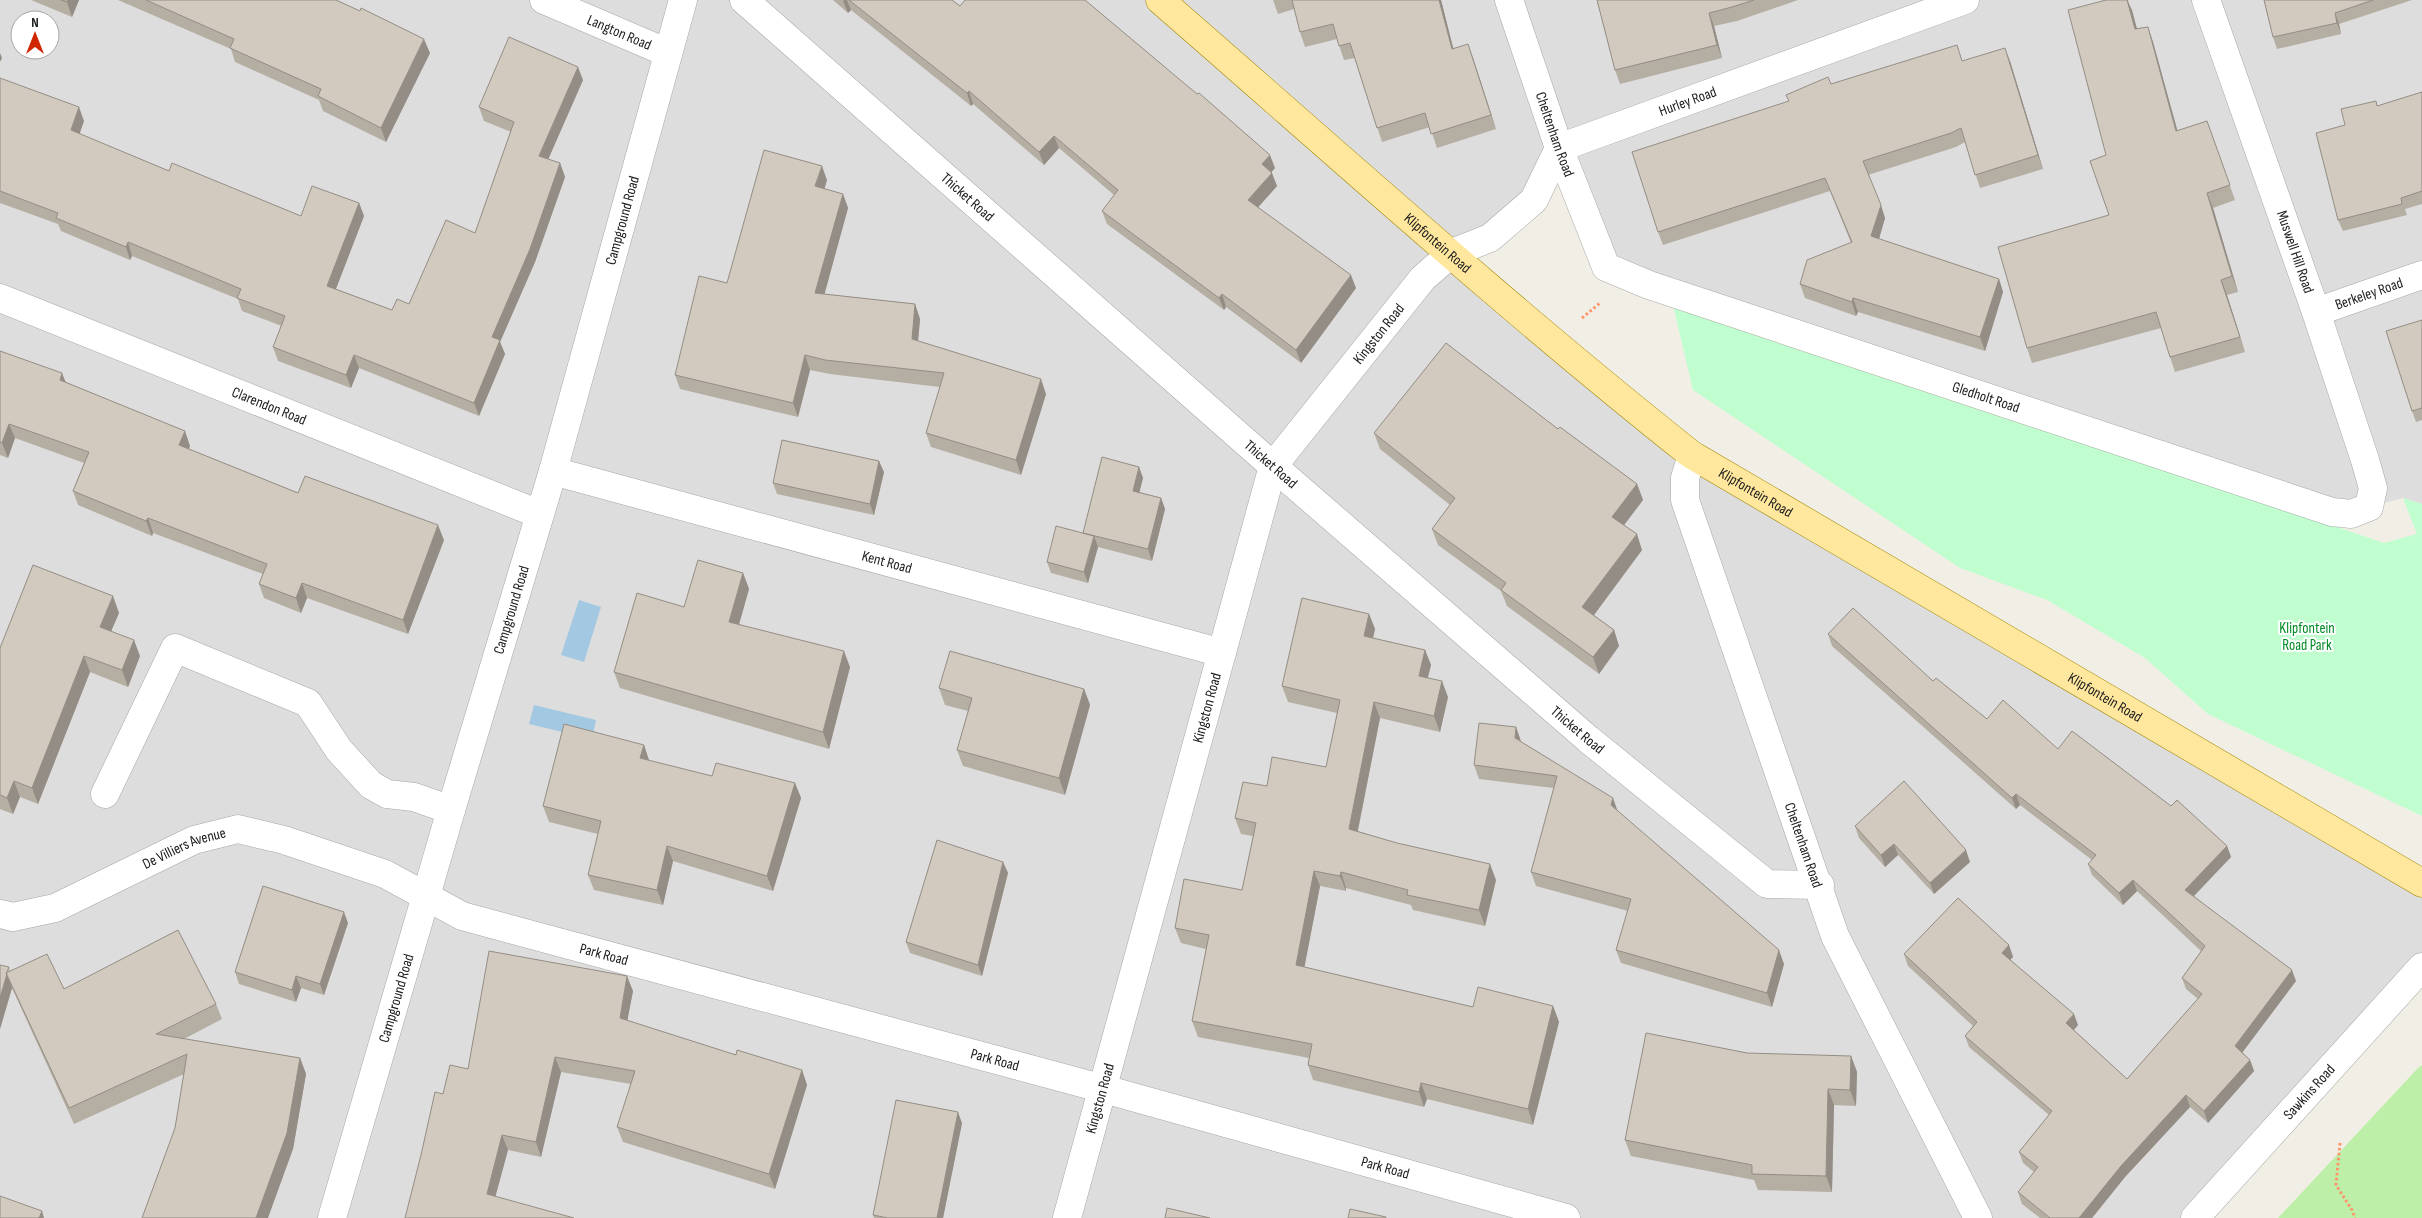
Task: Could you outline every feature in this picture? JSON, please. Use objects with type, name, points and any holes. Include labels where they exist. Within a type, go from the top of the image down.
[{"type":"main road","name":"Klipfontein Road","points":[[1160,0],[1452,254],[1630,406],[1692,455],[2422,883]]},
{"type":"street","name":"Langton Road","points":[[544,0],[668,54]]},
{"type":"street","name":"Campground Road","points":[[332,1218],[451,810],[553,471],[683,0]]},
{"type":"street","name":"Thicket Road","points":[[744,0],[1273,466],[1588,739],[1767,884],[1820,885]]},
{"type":"street","name":"Cheltenham Road","points":[[1510,0],[1559,148],[1606,267]]},
{"type":"street","name":"Hurley Road","points":[[1559,148],[1965,0]]},
{"type":"street","name":"Muswell Hill Road","points":[[2206,0],[2316,312],[2365,460],[2372,488],[2368,507]]},
{"type":"street","points":[[1452,254],[1490,238],[1534,200],[1559,148]]},
{"type":"street","name":"Kingston Road","points":[[1067,1218],[1104,1089],[1273,466],[1423,278],[1452,254]]},
{"type":"street","name":"Gledholt Road","points":[[1606,267],[1649,285],[2332,512],[2351,514],[2368,507]]},
{"type":"street","name":"Berkeley Road","points":[[2316,312],[2422,275]]},
{"type":"street","name":"Clarendon Road","points":[[0,298],[539,514]]},
{"type":"street","name":"Cheltenham Road","points":[[1692,455],[1685,478],[1685,500],[1820,885],[1835,936],[1978,1218]]},
{"type":"street","name":"Kent Road","points":[[553,471],[1222,653]]},
{"type":"street","points":[[105,794],[175,648],[308,702],[339,750],[372,785],[387,794],[414,797],[451,810]]},
{"type":"street","name":"De Villiers Avenue","points":[[0,914],[13,917],[56,908],[194,840],[238,829],[284,840],[385,874],[426,896]]},
{"type":"street","name":"Park Road","points":[[426,896],[462,916],[1104,1089],[1566,1218]]},
{"type":"street","name":"Sawkins Road","points":[[2196,1218],[2422,966]]},
{"type":"path","points":[[1580,320],[1607,298]]},
{"type":"path","points":[[2340,1143],[2336,1185],[2355,1218]]},
{"type":"shaded area","points":[[0,0],[2422,0],[2422,504],[2403,498],[2351,514],[1625,275],[1559,149],[1534,200],[1452,254],[1630,406],[2422,883],[2422,967],[2195,1218],[0,1218]]},
{"type":"green space","name":"Klipfontein Road Park","points":[[1672,301],[2384,543],[2417,534],[2403,498],[2422,504],[2422,816],[2208,714],[2145,658],[2047,600],[1960,568],[1693,390]]},
{"type":"green space","points":[[2422,1065],[2422,1218],[2278,1218],[2418,1068]]},
{"type":"water","points":[[579,600],[601,607],[584,662],[561,655]]},
{"type":"water","points":[[534,705],[596,720],[592,739],[529,724]]},
{"type":"building","points":[[146,0],[336,0],[360,11],[361,8],[424,39],[381,128],[318,96],[321,89],[230,48],[234,39]]},
{"type":"building","points":[[849,0],[952,0],[960,6],[965,0],[1085,0],[1197,94],[1199,93],[1270,155],[1262,164],[1272,173],[1248,200],[1351,275],[1296,350],[1222,294],[1219,298],[1102,211],[1118,190],[1054,136],[1039,152],[969,91],[967,93]]},
{"type":"building","points":[[1292,0],[1439,0],[1452,49],[1468,44],[1491,115],[1431,134],[1425,113],[1377,128],[1350,43],[1339,46],[1333,24],[1300,32]]},
{"type":"building","points":[[1597,0],[1754,0],[1709,13],[1717,45],[1615,70]]},
{"type":"building","points":[[2106,0],[2127,0],[2135,29],[2148,27],[2176,131],[2207,121],[2230,185],[2207,193],[2232,276],[2221,280],[2240,337],[2170,357],[2156,312],[2027,348],[1998,247],[2109,215],[2090,161],[2106,155],[2068,10]]},
{"type":"building","points":[[2264,0],[2373,0],[2335,13],[2337,23],[2273,37]]},
{"type":"building","points":[[509,37],[578,67],[539,156],[560,163],[530,249],[492,337],[500,340],[474,403],[354,355],[346,375],[273,347],[285,316],[237,298],[241,289],[128,242],[126,247],[56,218],[58,213],[0,191],[0,78],[79,107],[71,130],[169,171],[172,163],[301,216],[312,186],[359,203],[327,286],[392,310],[397,299],[409,304],[446,220],[475,233],[514,122],[479,107]]},
{"type":"building","points":[[1957,45],[1962,61],[2005,48],[2038,155],[1975,175],[1961,128],[1951,133],[1863,161],[1881,205],[1871,236],[1999,279],[1980,337],[1853,298],[1852,302],[1800,284],[1807,260],[1852,242],[1825,178],[1658,232],[1632,152],[1789,101],[1786,95],[1828,77],[1831,84]]},
{"type":"building","points":[[2422,92],[2422,191],[2401,198],[2402,204],[2338,220],[2316,133],[2345,125],[2341,109],[2376,101],[2377,106]]},
{"type":"building","points":[[764,150],[822,166],[815,186],[843,194],[815,293],[915,304],[912,339],[1041,379],[1016,460],[926,433],[944,373],[825,360],[805,355],[793,403],[675,375],[699,276],[727,283]]},
{"type":"building","points":[[2422,320],[2422,408],[2412,411],[2386,331]]},
{"type":"building","points":[[1446,343],[1558,429],[1560,427],[1637,484],[1612,517],[1637,534],[1582,607],[1614,630],[1593,657],[1501,590],[1506,583],[1432,529],[1455,498],[1374,433]]},
{"type":"building","points":[[0,351],[62,373],[60,380],[185,431],[179,445],[298,493],[305,476],[438,525],[403,620],[302,583],[296,598],[259,584],[267,564],[148,518],[146,521],[73,491],[89,452],[9,424],[2,443],[0,442]]},
{"type":"building","points":[[782,440],[879,461],[870,504],[773,483]]},
{"type":"building","points":[[1102,457],[1139,467],[1133,491],[1161,498],[1148,549],[1083,533]]},
{"type":"building","points":[[1056,526],[1094,536],[1084,572],[1047,562]]},
{"type":"building","points":[[698,560],[743,573],[729,622],[844,651],[823,732],[614,672],[637,593],[684,607]]},
{"type":"building","points":[[33,565],[113,596],[100,627],[134,640],[122,670],[84,656],[32,788],[14,781],[7,798],[0,795],[0,648]]},
{"type":"building","points":[[1302,598],[1369,614],[1364,636],[1425,650],[1419,676],[1442,681],[1434,716],[1374,702],[1349,829],[1397,843],[1490,864],[1479,910],[1407,895],[1408,890],[1341,872],[1340,876],[1314,871],[1296,965],[1473,1007],[1478,987],[1553,1006],[1528,1109],[1421,1083],[1419,1092],[1308,1065],[1312,1044],[1192,1021],[1209,935],[1175,928],[1184,879],[1242,890],[1256,823],[1235,818],[1243,782],[1267,786],[1272,757],[1326,767],[1340,700],[1282,686]]},
{"type":"building","points":[[1853,608],[1933,681],[1936,678],[1987,719],[2003,700],[2058,749],[2072,731],[2171,806],[2177,800],[2227,846],[2185,890],[2292,970],[2235,1046],[2250,1060],[2204,1111],[2186,1095],[2121,1166],[2079,1218],[2050,1218],[2018,1192],[2038,1167],[2019,1152],[2052,1111],[1965,1036],[1977,1022],[1904,954],[1958,898],[2009,945],[2002,953],[2074,1014],[2066,1023],[2127,1079],[2202,994],[2182,978],[2205,946],[2133,880],[2119,893],[2088,864],[2096,855],[2016,794],[2012,798],[1828,634]]},
{"type":"building","points":[[950,651],[1084,689],[1059,778],[957,750],[972,698],[939,688]]},
{"type":"building","points":[[1479,723],[1516,727],[1515,738],[1613,798],[1611,805],[1779,950],[1767,993],[1616,950],[1631,899],[1531,872],[1557,776],[1474,765]]},
{"type":"building","points":[[564,724],[644,745],[640,758],[712,776],[716,763],[795,783],[767,876],[667,846],[657,890],[588,875],[601,821],[543,806]]},
{"type":"building","points":[[1904,781],[1966,850],[1930,883],[1894,844],[1881,855],[1855,826]]},
{"type":"building","points":[[937,840],[1003,862],[978,965],[906,942]]},
{"type":"building","points":[[263,886],[344,912],[320,984],[296,976],[292,990],[235,972]]},
{"type":"building","points":[[178,930],[216,1004],[156,1034],[300,1058],[287,1133],[256,1218],[142,1218],[175,1128],[187,1054],[69,1108],[6,973],[47,954],[64,989]]},
{"type":"building","points":[[489,951],[627,976],[620,1018],[736,1055],[737,1050],[802,1070],[769,1174],[617,1127],[635,1071],[555,1057],[536,1142],[502,1135],[487,1194],[574,1218],[405,1218],[435,1092],[443,1094],[450,1065],[468,1069]]},
{"type":"building","points":[[0,965],[9,967],[0,998]]},
{"type":"building","points":[[1646,1033],[1747,1053],[1851,1056],[1850,1090],[1828,1089],[1826,1176],[1752,1174],[1752,1165],[1625,1140]]},
{"type":"building","points":[[896,1100],[958,1112],[937,1218],[888,1218],[873,1215]]},
{"type":"building","points":[[0,1196],[42,1211],[39,1218],[0,1218]]},
{"type":"building","points":[[1167,1208],[1210,1218],[1165,1218]]},
{"type":"building","points":[[1350,1209],[1386,1217],[1386,1218],[1348,1218]]}]
